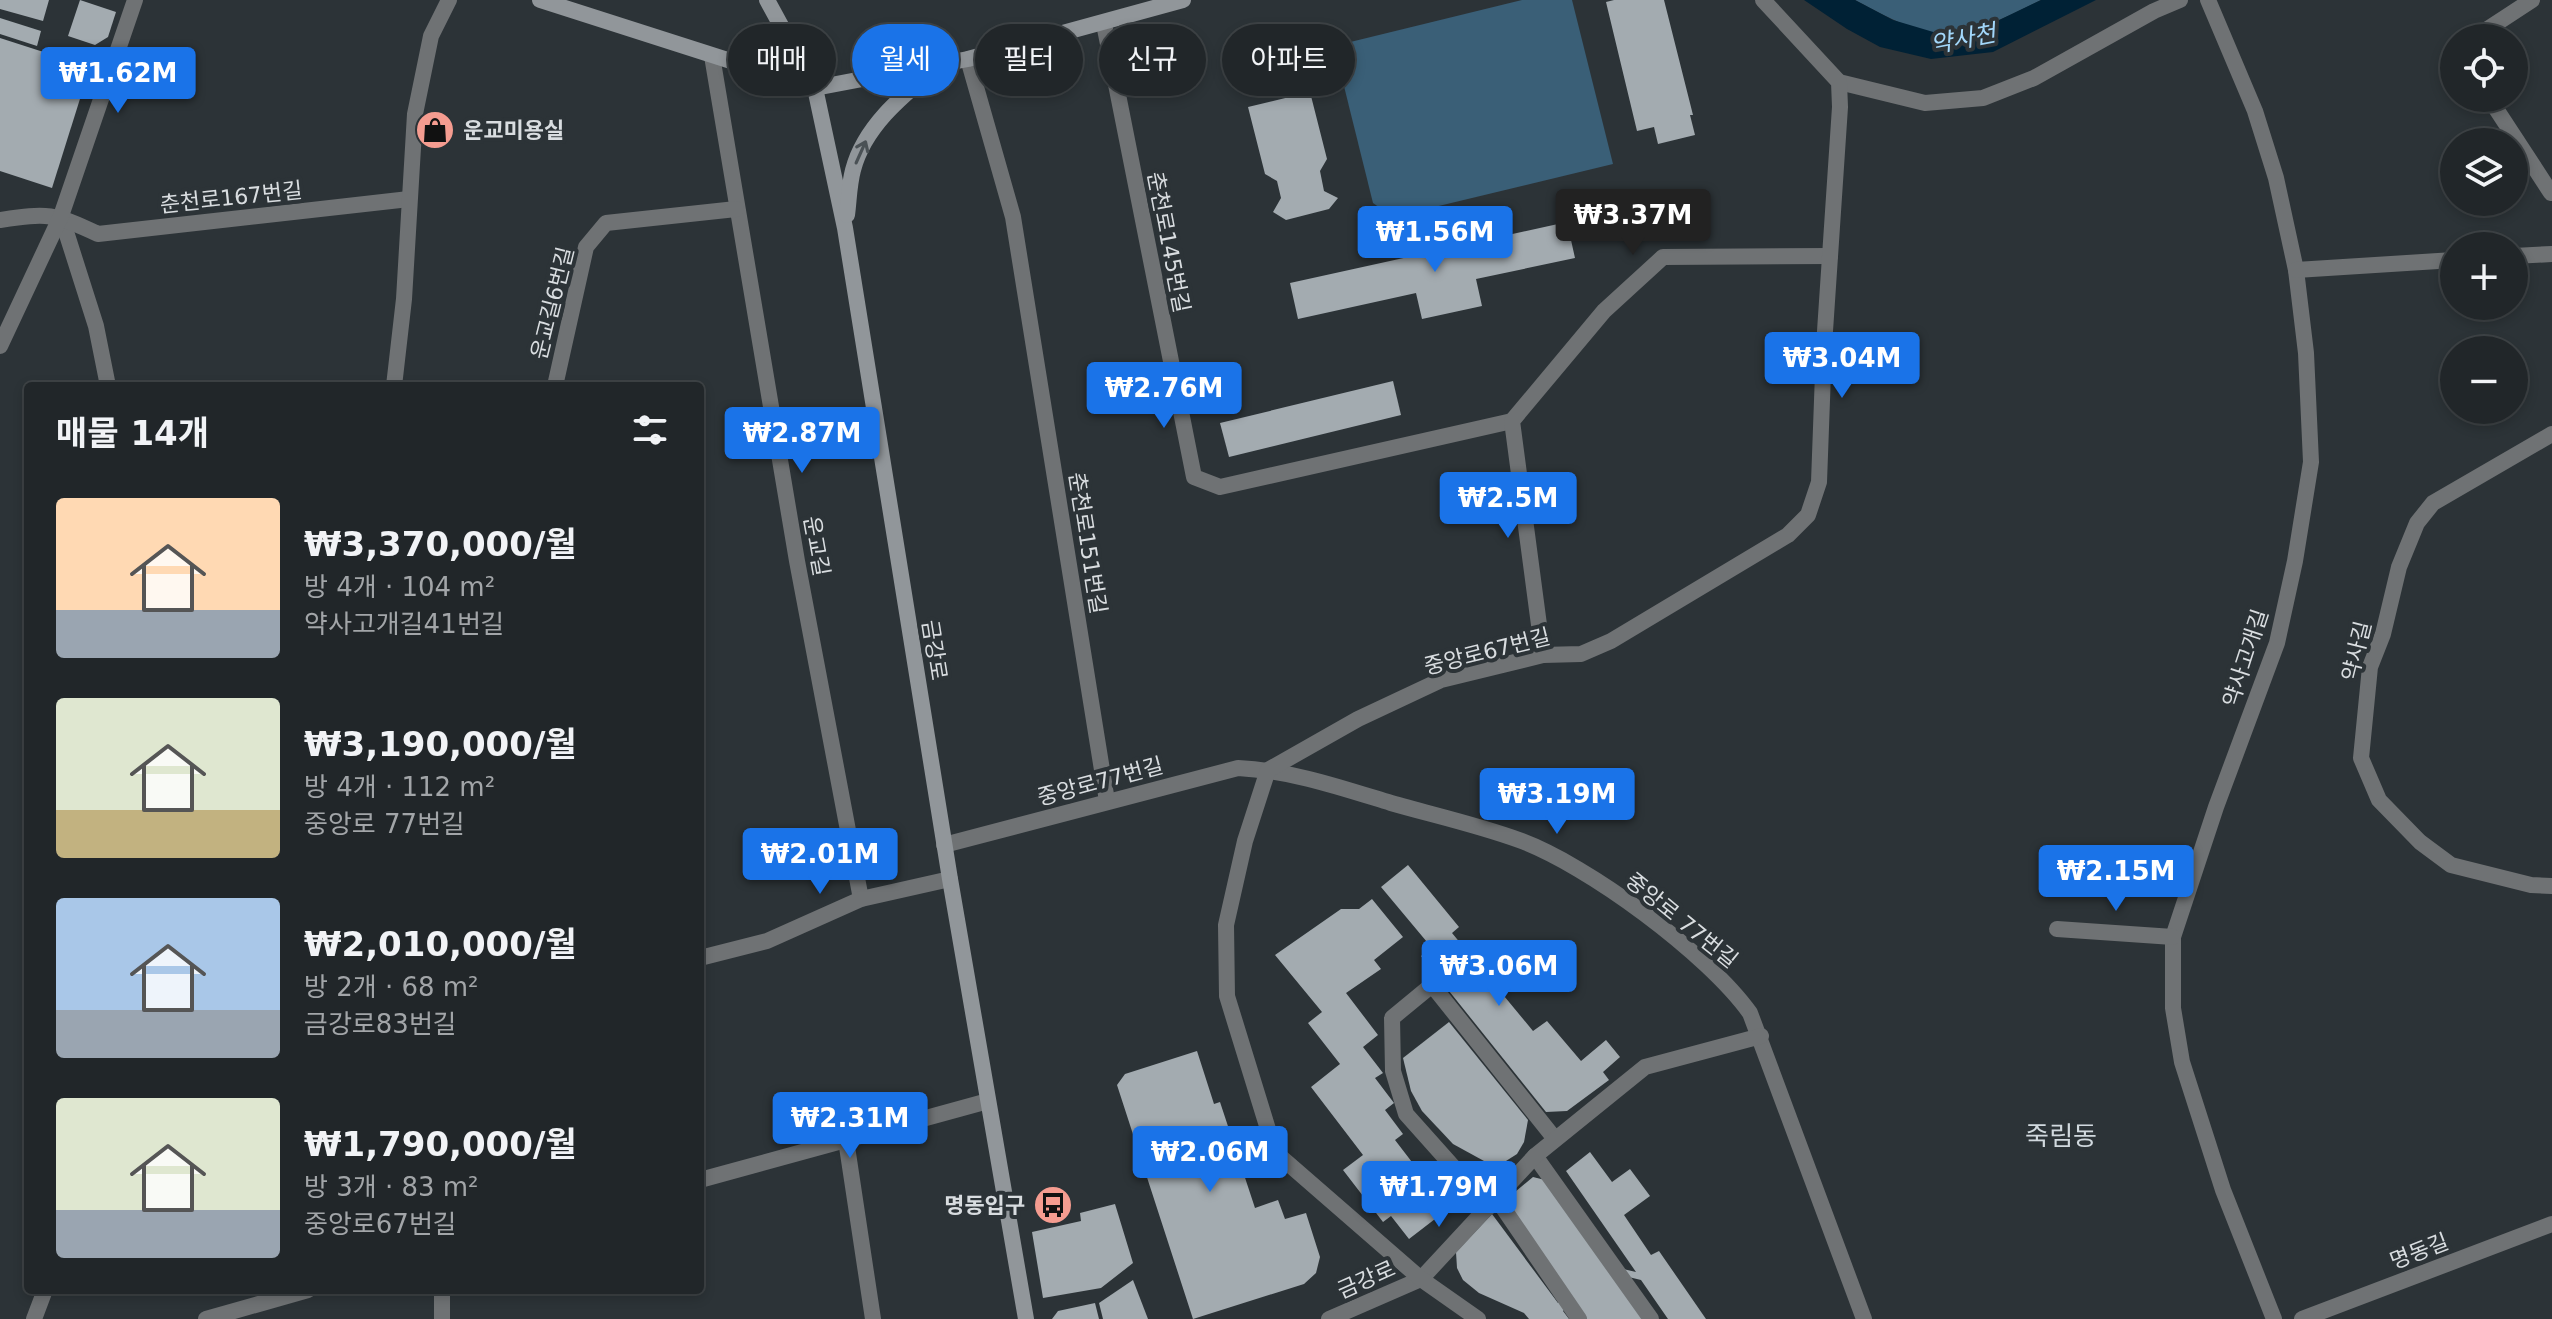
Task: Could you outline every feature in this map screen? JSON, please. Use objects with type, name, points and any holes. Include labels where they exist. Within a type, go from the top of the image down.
[{"type":"street","points":[[0,346],[61,216],[135,0]]},
{"type":"street","points":[[394,382],[404,299],[415,114],[431,36],[449,0]]},
{"type":"street","points":[[540,0],[728,61]]},
{"type":"street","name":"금강로","points":[[767,0],[780,24]]},
{"type":"street","points":[[1104,24],[1134,7],[1183,0]]},
{"type":"street","points":[[1763,0],[1839,82],[1925,103],[1983,98],[2034,78],[2154,11],[2180,0]]},
{"type":"street","name":"약사고개길","points":[[2208,0],[2255,111],[2276,178],[2296,270],[2306,353],[2311,462],[2295,561],[2277,643],[2216,807],[2173,937],[2173,1008],[2182,1062],[2223,1190],[2274,1319]]},
{"type":"street","points":[[2495,24],[2532,0]]},
{"type":"street","points":[[959,61],[1099,25]]},
{"type":"street","name":"운교길","points":[[712,56],[797,561],[861,899]]},
{"type":"street","name":"춘천로151번길","points":[[968,59],[1013,217],[1107,801]]},
{"type":"street","name":"중앙로67번길","points":[[1268,770],[1358,719],[1441,680],[1543,655],[1581,654],[1611,641],[1788,535],[1808,515],[1819,482],[1839,82]]},
{"type":"street","name":"금강로","points":[[817,96],[845,228],[944,845],[1026,1319]]},
{"type":"street","points":[[845,228],[853,171],[863,145],[891,107],[904,96]]},
{"type":"street","name":"춘천로145번길","points":[[1118,96],[1194,477],[1220,487],[1512,421]]},
{"type":"street","points":[[2498,112],[2551,193]]},
{"type":"street","name":"춘천로167번길","points":[[61,216],[98,234],[409,199]]},
{"type":"street","name":"운교길6번길","points":[[556,382],[586,247],[606,223],[736,209]]},
{"type":"street","points":[[0,220],[38,214],[61,216]]},
{"type":"street","points":[[61,216],[96,326],[107,382]]},
{"type":"street","points":[[2528,255],[2552,254]]},
{"type":"street","points":[[1543,655],[1512,421],[1604,311],[1663,257],[1830,256]]},
{"type":"street","points":[[2296,270],[2440,261]]},
{"type":"street","name":"약사길","points":[[2552,434],[2433,503],[2417,523],[2399,567],[2383,634],[2370,667],[2361,758],[2379,800],[2420,842],[2451,865],[2531,885],[2552,886]]},
{"type":"street","name":"중앙로77번길","points":[[944,845],[1238,768],[1268,770]]},
{"type":"street","points":[[1268,770],[1245,841],[1226,925],[1227,996],[1275,1152],[1421,1279],[1478,1319]]},
{"type":"street","name":"중앙로 77번길","points":[[1268,770],[1287,772],[1521,841],[1580,870],[1652,919],[1736,993],[1761,1036],[1864,1319]]},
{"type":"street","points":[[704,957],[767,941],[861,899],[950,879]]},
{"type":"street","points":[[2057,929],[2173,937]]},
{"type":"street","points":[[1555,1139],[1432,985],[1392,1018],[1393,1071],[1406,1114],[1493,1203],[1579,1319]]},
{"type":"street","points":[[1421,1279],[1535,1156],[1645,1067],[1761,1036]]},
{"type":"street","points":[[704,1179],[988,1101]]},
{"type":"street","points":[[846,1140],[873,1319]]},
{"type":"street","points":[[1535,1156],[1651,1319]]},
{"type":"street","name":"명동길","points":[[2302,1319],[2552,1224]]},
{"type":"street","name":"금강로","points":[[1329,1319],[1421,1279]]},
{"type":"street","points":[[34,1319],[43,1294]]},
{"type":"street","points":[[206,1319],[294,1294]]},
{"type":"street","points":[[442,1294],[442,1319]]},
{"type":"shaded area","points":[[1522,0],[1572,0],[1613,164],[1393,217],[1373,203],[1346,96],[1355,96],[1355,41]]},
{"type":"shaded area","points":[[1855,0],[2041,0],[1980,27],[1941,34],[1909,27]]},
{"type":"water","name":"약사천","points":[[1804,0],[1855,0],[1893,20],[1940,34],[1991,24],[2041,0],[2096,0],[1993,52],[1931,59],[1880,47]]},
{"type":"building","points":[[0,0],[49,0],[43,21],[0,9]]},
{"type":"building","points":[[80,0],[116,12],[108,37],[95,45],[68,36]]},
{"type":"building","points":[[1664,0],[1693,115],[1690,115],[1695,135],[1658,144],[1654,127],[1637,131],[1606,2]]},
{"type":"building","points":[[0,18],[41,31],[37,46],[0,34]]},
{"type":"building","points":[[0,38],[90,67],[52,188],[0,171]]},
{"type":"building","points":[[1293,96],[1311,96],[1327,159],[1320,171],[1324,191],[1338,198],[1329,209],[1286,220],[1273,212],[1281,198],[1277,181],[1265,174],[1248,107]]},
{"type":"building","points":[[1567,222],[1575,258],[1476,279],[1482,306],[1422,319],[1416,293],[1298,319],[1290,283]]},
{"type":"building","points":[[1393,381],[1401,415],[1229,457],[1220,423]]},
{"type":"building","points":[[1408,865],[1459,927],[1452,933],[1533,1031],[1547,1021],[1581,1061],[1606,1040],[1620,1057],[1603,1072],[1609,1080],[1567,1111],[1546,1112],[1421,956],[1432,948],[1381,887]]},
{"type":"building","points":[[1372,899],[1403,937],[1374,960],[1381,969],[1346,993],[1378,1035],[1363,1047],[1383,1073],[1375,1078],[1394,1103],[1385,1110],[1403,1134],[1395,1140],[1448,1209],[1409,1239],[1391,1216],[1383,1222],[1343,1170],[1363,1155],[1311,1087],[1340,1064],[1308,1023],[1322,1012],[1275,955],[1341,909],[1359,909]]},
{"type":"building","points":[[1449,1022],[1528,1120],[1524,1142],[1517,1154],[1506,1161],[1484,1161],[1453,1144],[1422,1111],[1411,1091],[1403,1058]]},
{"type":"building","points":[[1197,1051],[1214,1104],[1220,1102],[1255,1208],[1278,1200],[1285,1219],[1306,1213],[1320,1257],[1316,1273],[1304,1284],[1193,1319],[1117,1085],[1125,1074]]},
{"type":"building","points":[[1590,1152],[1612,1182],[1630,1169],[1650,1196],[1624,1215],[1651,1255],[1659,1251],[1706,1319],[1668,1319],[1641,1280],[1612,1273],[1645,1319],[1587,1319],[1573,1299],[1563,1311],[1569,1319],[1529,1319],[1524,1313],[1479,1293],[1463,1280],[1457,1268],[1456,1252],[1492,1214],[1558,1303],[1567,1292],[1507,1209],[1509,1197],[1533,1177],[1545,1180],[1606,1265],[1636,1272],[1566,1171]]},
{"type":"building","points":[[1115,1204],[1133,1263],[1101,1288],[1043,1298],[1032,1232],[1081,1221],[1080,1213]]},
{"type":"building","points":[[1133,1280],[1148,1319],[1103,1319],[1099,1303]]},
{"type":"building","points":[[1095,1303],[1099,1319],[1052,1319],[1058,1311]]},
{"type":"place","name":"운교미용실","points":[[435,130]]},
{"type":"place","name":"명동입구","points":[[1053,1205]]},
{"type":"district","name":"죽림동","points":[[2061,1136]]}]
